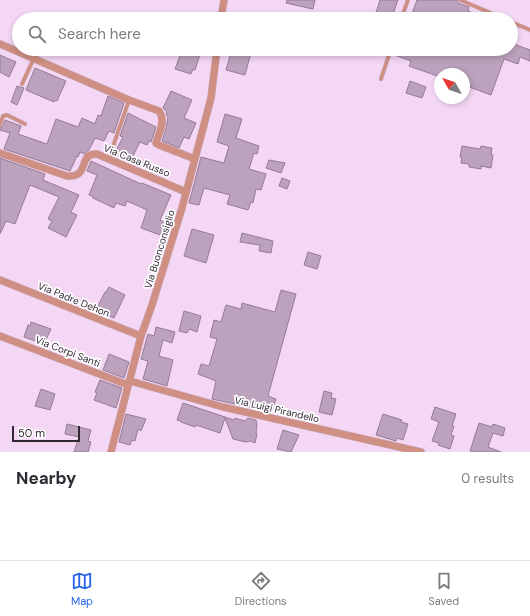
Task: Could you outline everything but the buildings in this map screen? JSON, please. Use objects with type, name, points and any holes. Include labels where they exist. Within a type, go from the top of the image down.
[{"type":"street","points":[[222,12],[224,0]]},
{"type":"street","points":[[0,44],[12,49]]},
{"type":"street","points":[[29,56],[159,111],[163,122],[156,143],[195,159]]},
{"type":"street","name":"Via Buonconsiglio","points":[[111,452],[142,336],[155,298],[195,159],[211,98],[217,56]]},
{"type":"street","name":"Via Casa Russo","points":[[0,153],[67,176],[75,177],[80,174],[87,157],[92,154],[109,158],[186,192]]},
{"type":"street","name":"Via Padre Dehon","points":[[0,280],[142,336]]},
{"type":"street","name":"Via Corpi Santi","points":[[0,336],[129,383]]},
{"type":"street","name":"Via Luigi Pirandello","points":[[129,383],[223,407],[421,452]]},
{"type":"lane","points":[[404,12],[408,0]]},
{"type":"lane","points":[[460,0],[488,12]]},
{"type":"lane","points":[[518,25],[530,30]]},
{"type":"lane","points":[[381,79],[389,56]]},
{"type":"lane","points":[[22,84],[34,58]]},
{"type":"lane","points":[[109,158],[130,100]]},
{"type":"lane","points":[[0,124],[4,116],[7,115],[24,124]]}]
